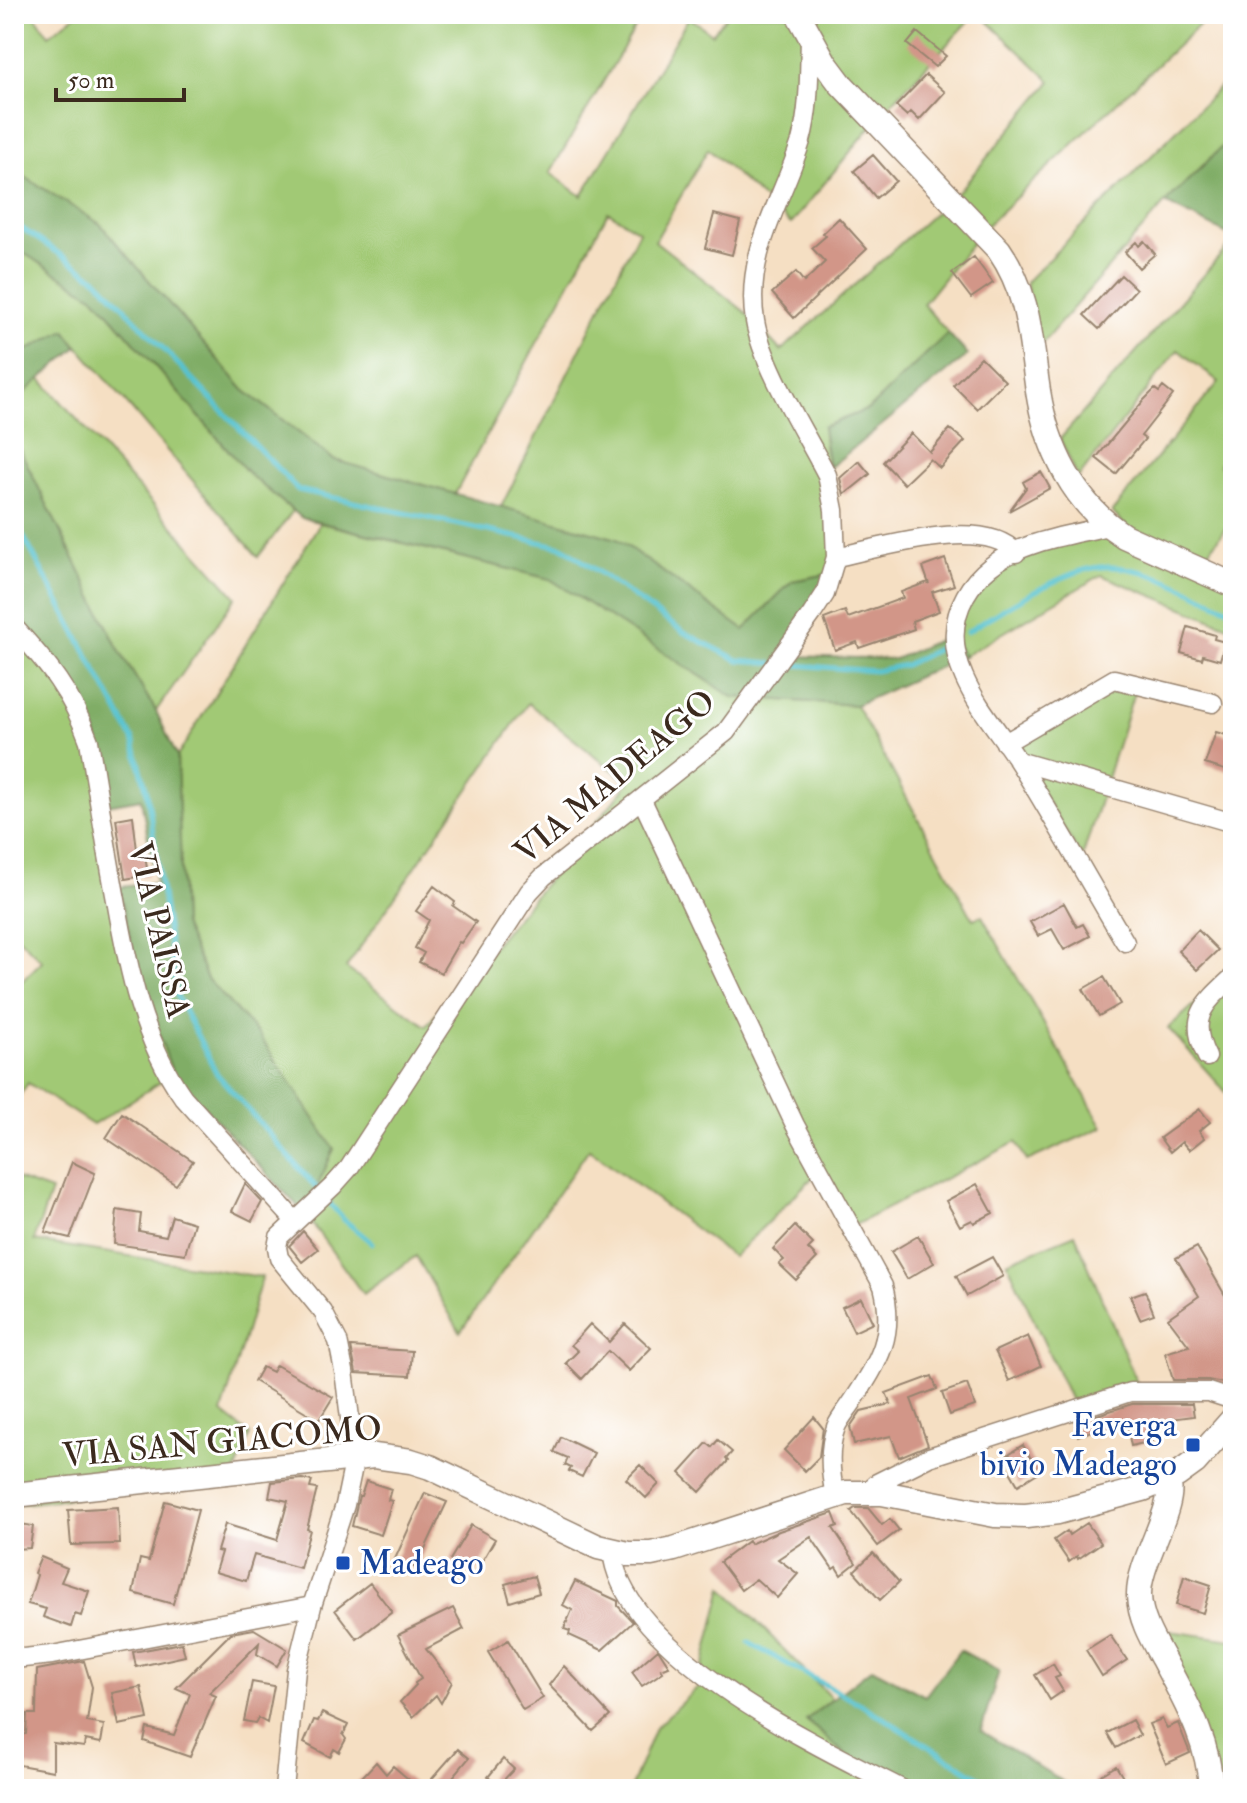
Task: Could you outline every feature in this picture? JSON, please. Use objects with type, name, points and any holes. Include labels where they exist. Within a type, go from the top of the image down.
[{"type":"street","points":[[798,14],[840,83],[1008,262],[1025,302],[1038,393],[1051,443],[1081,496],[1108,526],[1139,544],[1233,585]]},
{"type":"street","name":"VIA MADEAGO","points":[[284,1789],[296,1670],[312,1606],[345,1505],[355,1457],[342,1357],[332,1326],[278,1253],[279,1237],[349,1168],[529,892],[543,877],[726,732],[825,594],[836,557],[834,510],[827,475],[767,359],[755,322],[753,301],[757,252],[804,129],[810,38]]},
{"type":"street","points":[[1108,526],[1030,545],[992,567],[973,586],[958,609],[954,646],[977,702],[1018,761],[1125,942]]},
{"type":"street","points":[[836,557],[968,533],[1003,541],[1016,553]]},
{"type":"street","name":"VIA PAISSA","points":[[14,627],[62,682],[85,731],[132,981],[148,1031],[169,1077],[183,1097],[295,1221]]},
{"type":"street","points":[[1005,743],[1114,679],[1213,703]]},
{"type":"street","points":[[1018,761],[1233,823]]},
{"type":"street","points":[[642,800],[795,1125],[883,1286],[889,1324],[881,1357],[836,1427],[829,1470],[835,1495]]},
{"type":"street","points":[[1207,1057],[1199,1035],[1201,1009],[1233,977]]},
{"type":"street","points":[[867,1492],[877,1483],[929,1457],[1130,1392],[1208,1392],[1233,1400]]},
{"type":"street","name":"VIA SAN GIACOMO","points":[[14,1495],[355,1457],[392,1458],[430,1467],[584,1541],[612,1551],[641,1554],[661,1552],[835,1495],[867,1492],[980,1513],[1026,1516],[1058,1512],[1168,1479],[1195,1462],[1233,1419]]},
{"type":"street","points":[[1168,1479],[1169,1498],[1143,1569],[1139,1597],[1148,1630],[1203,1737],[1211,1789]]},
{"type":"street","points":[[612,1551],[616,1575],[622,1586],[649,1625],[684,1659],[810,1742],[902,1789]]},
{"type":"street","points":[[14,1659],[52,1655],[312,1606]]},
{"type":"green space","points":[[14,14],[34,14],[49,35],[77,14],[643,14],[550,173],[582,196],[689,17],[712,34],[728,14],[976,14],[882,113],[791,224],[708,149],[655,241],[744,311],[781,351],[960,190],[1051,81],[980,14],[1211,14],[986,226],[923,304],[948,333],[869,409],[823,427],[839,572],[792,581],[744,630],[617,539],[501,507],[639,231],[608,212],[455,494],[334,460],[244,390],[100,224],[14,170]]},
{"type":"green space","points":[[1233,74],[1233,136],[1165,203],[1039,347],[1026,282]]},
{"type":"green space","points":[[1233,136],[1233,237],[1165,203]]},
{"type":"green space","points":[[14,170],[100,224],[244,390],[334,460],[617,539],[744,630],[792,581],[839,572],[791,656],[895,659],[950,635],[964,656],[856,705],[733,697],[550,579],[302,518],[250,475],[96,298],[14,247]]},
{"type":"green space","points":[[1233,241],[1233,447],[1219,465],[1233,479],[1233,517],[1204,559],[1233,573],[1233,628],[1101,575],[964,656],[950,635],[983,585],[997,571],[1022,557],[1124,524],[1112,512],[1219,382],[1178,350],[1078,478],[1060,439]]},
{"type":"green space","points":[[14,247],[96,298],[250,475],[293,511],[258,557],[65,331],[14,357]]},
{"type":"green space","points":[[65,330],[77,347],[14,402],[14,357]]},
{"type":"green space","points":[[948,333],[968,355],[829,468],[823,427],[869,409]]},
{"type":"green space","points":[[40,378],[236,597],[156,711],[120,652],[14,438],[14,402]]},
{"type":"green space","points":[[14,438],[120,652],[156,711],[177,757],[183,925],[207,979],[259,1035],[334,1149],[305,1214],[173,1074],[138,975],[119,887],[156,883],[141,799],[107,805],[95,728],[14,631]]},
{"type":"green space","points":[[320,523],[550,579],[733,697],[856,705],[973,919],[982,916],[1103,1127],[1027,1161],[1016,1142],[855,1225],[822,1168],[733,1257],[589,1149],[460,1332],[416,1256],[363,1294],[305,1214],[259,1035],[207,979],[183,925],[177,757]],"holes":[[[528,703],[629,783],[426,1026],[346,968]]]},
{"type":"green space","points":[[14,631],[95,728],[119,887],[173,1074],[93,1125],[28,1083],[14,1104],[14,989],[42,961],[14,933]]},
{"type":"green space","points":[[1111,681],[1136,686],[1082,858],[1010,740]]},
{"type":"green space","points":[[1233,971],[1233,1100],[1168,1028]]},
{"type":"green space","points":[[14,1178],[51,1191],[34,1241],[262,1277],[222,1413],[250,1435],[232,1480],[14,1505]]},
{"type":"green space","points":[[1075,1234],[1139,1388],[1077,1414],[1007,1262]]},
{"type":"green space","points":[[723,1587],[832,1699],[806,1720],[885,1789],[630,1789],[655,1728],[698,1687]]},
{"type":"green space","points":[[1141,1627],[1233,1640],[1233,1789],[1207,1789],[1205,1762]]},
{"type":"green space","points":[[960,1650],[999,1671],[981,1731],[1075,1789],[885,1789],[806,1720],[872,1668],[925,1696]]},
{"type":"building","points":[[917,32],[946,56],[935,67],[907,44]]},
{"type":"building","points":[[926,75],[945,92],[919,120],[911,112],[907,116],[896,106]]},
{"type":"building","points":[[873,155],[896,181],[876,198],[854,171]]},
{"type":"building","points":[[714,214],[740,221],[732,255],[705,248]]},
{"type":"building","points":[[839,218],[867,249],[794,318],[772,293],[796,272],[804,282],[825,262],[812,248]]},
{"type":"building","points":[[1144,241],[1155,254],[1139,268],[1125,252],[1136,242],[1139,246]]},
{"type":"building","points":[[974,257],[993,283],[971,298],[952,273]]},
{"type":"building","points":[[1121,275],[1136,289],[1099,329],[1084,315]]},
{"type":"building","points":[[981,357],[1005,381],[977,409],[953,385]]},
{"type":"building","points":[[1163,387],[1173,395],[1141,436],[1145,439],[1116,474],[1096,458],[1144,400],[1155,389],[1159,392]]},
{"type":"building","points":[[950,429],[965,441],[940,468],[930,459],[904,484],[883,462],[911,433],[930,452]]},
{"type":"building","points":[[859,461],[870,474],[844,495],[840,478]]},
{"type":"building","points":[[1041,472],[1050,488],[1009,511],[1026,488],[1023,482]]},
{"type":"building","points":[[945,559],[954,585],[932,592],[939,611],[912,621],[914,629],[859,648],[857,642],[835,650],[824,619],[845,611],[848,618],[903,598],[901,592],[929,584],[923,567]]},
{"type":"building","points":[[1188,627],[1215,635],[1214,639],[1225,642],[1220,660],[1181,653]]},
{"type":"building","points":[[1216,732],[1233,737],[1231,772],[1205,764]]},
{"type":"building","points":[[133,816],[137,850],[144,849],[148,875],[125,879],[116,819]]},
{"type":"building","points":[[434,886],[455,902],[453,906],[476,922],[459,942],[441,973],[419,962],[424,953],[415,948],[429,920],[416,911]]},
{"type":"building","points":[[1064,903],[1077,927],[1083,924],[1090,936],[1064,950],[1052,929],[1038,936],[1030,922]]},
{"type":"building","points":[[1198,930],[1218,950],[1197,970],[1178,951]]},
{"type":"building","points":[[1104,977],[1120,1004],[1099,1016],[1083,989]]},
{"type":"building","points":[[1200,1109],[1210,1122],[1199,1131],[1204,1138],[1189,1150],[1182,1142],[1170,1152],[1160,1138]]},
{"type":"building","points":[[122,1113],[193,1161],[176,1185],[106,1138]]},
{"type":"building","points":[[72,1162],[95,1173],[70,1238],[45,1232]]},
{"type":"building","points":[[245,1184],[262,1202],[252,1221],[232,1211]]},
{"type":"building","points":[[977,1184],[993,1213],[960,1226],[946,1201]]},
{"type":"building","points":[[117,1210],[141,1214],[139,1231],[166,1236],[172,1216],[194,1223],[185,1254],[114,1244]]},
{"type":"building","points":[[795,1226],[813,1244],[808,1249],[817,1258],[796,1280],[779,1264],[784,1260],[773,1249]]},
{"type":"building","points":[[303,1231],[318,1249],[302,1262],[289,1246]]},
{"type":"building","points":[[918,1236],[934,1263],[907,1279],[891,1252]]},
{"type":"building","points":[[1197,1247],[1233,1309],[1233,1385],[1208,1380],[1173,1380],[1165,1353],[1189,1346],[1168,1318],[1199,1296],[1176,1258]]},
{"type":"building","points":[[992,1257],[1003,1276],[967,1296],[956,1276]]},
{"type":"building","points":[[1145,1291],[1154,1314],[1140,1319],[1130,1296]]},
{"type":"building","points":[[861,1298],[873,1323],[854,1332],[842,1307]]},
{"type":"building","points":[[590,1324],[609,1342],[625,1324],[651,1348],[629,1371],[608,1351],[582,1379],[566,1363],[578,1351],[571,1345]]},
{"type":"building","points":[[1028,1336],[1041,1366],[1009,1381],[995,1351]]},
{"type":"building","points":[[351,1347],[412,1351],[410,1376],[356,1373]]},
{"type":"building","points":[[276,1365],[333,1397],[319,1420],[254,1381],[262,1367],[272,1372]]},
{"type":"building","points":[[932,1376],[937,1389],[911,1399],[928,1445],[899,1457],[891,1436],[854,1444],[850,1427],[861,1411],[891,1404],[886,1393]]},
{"type":"building","points":[[967,1384],[975,1406],[950,1415],[942,1393]]},
{"type":"building","points":[[1132,1404],[1192,1404],[1194,1416],[1148,1422],[1152,1441],[1131,1446],[1127,1426],[1097,1432],[1097,1429],[1078,1436],[1075,1422]]},
{"type":"building","points":[[814,1417],[823,1428],[819,1457],[805,1471],[784,1450]]},
{"type":"building","points":[[561,1437],[594,1453],[582,1477],[569,1471],[571,1468],[565,1465],[568,1458],[554,1452]]},
{"type":"building","points":[[718,1440],[732,1452],[726,1459],[728,1461],[700,1492],[680,1473],[707,1443],[712,1447]]},
{"type":"building","points":[[1023,1445],[1039,1472],[1018,1485],[1002,1458]]},
{"type":"building","points":[[640,1465],[659,1484],[646,1498],[626,1479]]},
{"type":"building","points":[[312,1481],[310,1488],[317,1489],[300,1568],[254,1555],[246,1581],[215,1572],[225,1524],[277,1540],[288,1501],[269,1497],[272,1482]]},
{"type":"building","points":[[366,1481],[391,1489],[388,1500],[392,1501],[381,1535],[352,1526]]},
{"type":"building","points":[[425,1493],[447,1502],[416,1568],[395,1559]]},
{"type":"building","points":[[165,1501],[198,1510],[173,1604],[133,1593],[140,1559],[149,1561]]},
{"type":"building","points":[[118,1507],[120,1544],[71,1545],[68,1510]]},
{"type":"building","points":[[868,1508],[882,1525],[890,1519],[899,1530],[878,1546],[851,1511]]},
{"type":"building","points":[[833,1513],[838,1526],[833,1528],[856,1563],[841,1575],[836,1567],[833,1569],[811,1537],[778,1559],[798,1574],[777,1598],[756,1579],[741,1590],[720,1562],[748,1541],[750,1544]]},
{"type":"building","points":[[14,1523],[33,1526],[30,1548],[14,1549]]},
{"type":"building","points":[[1087,1523],[1101,1543],[1069,1562],[1054,1540],[1067,1531],[1069,1535]]},
{"type":"building","points":[[471,1525],[495,1539],[474,1575],[450,1560]]},
{"type":"building","points":[[873,1553],[899,1582],[880,1600],[854,1571]]},
{"type":"building","points":[[41,1557],[67,1568],[61,1582],[89,1591],[81,1616],[75,1614],[71,1627],[43,1617],[46,1609],[28,1604],[37,1575],[34,1573]]},
{"type":"building","points":[[534,1576],[539,1593],[510,1602],[505,1584]]},
{"type":"building","points":[[1184,1576],[1211,1585],[1203,1613],[1176,1605]]},
{"type":"building","points":[[575,1581],[618,1601],[618,1606],[633,1622],[602,1650],[569,1635],[570,1631],[564,1629],[572,1610],[563,1605]]},
{"type":"building","points":[[370,1583],[392,1612],[357,1639],[335,1610]]},
{"type":"building","points":[[453,1608],[464,1629],[426,1649],[452,1682],[441,1703],[436,1695],[413,1717],[400,1702],[421,1679],[398,1635]]},
{"type":"building","points":[[254,1629],[287,1649],[277,1666],[257,1654],[259,1643],[209,1693],[216,1696],[190,1757],[144,1741],[147,1728],[174,1735],[190,1694],[176,1688],[231,1633]]},
{"type":"building","points":[[1110,1635],[1127,1660],[1102,1676],[1086,1650]]},
{"type":"building","points":[[508,1640],[543,1698],[523,1710],[488,1652]]},
{"type":"building","points":[[182,1643],[185,1656],[136,1667],[133,1652]]},
{"type":"building","points":[[658,1649],[669,1666],[642,1686],[632,1672]]},
{"type":"building","points":[[84,1661],[92,1687],[87,1722],[104,1725],[101,1743],[85,1740],[84,1747],[53,1743],[53,1771],[19,1765],[20,1735],[26,1734],[27,1714],[36,1714],[37,1670]]},
{"type":"building","points":[[1053,1664],[1060,1676],[1055,1678],[1063,1691],[1050,1700],[1035,1675]]},
{"type":"building","points":[[564,1666],[610,1716],[593,1731],[549,1685]]},
{"type":"building","points":[[252,1682],[274,1686],[267,1723],[258,1718],[255,1723],[244,1721]]},
{"type":"building","points":[[141,1687],[148,1719],[119,1725],[112,1693]]},
{"type":"building","points":[[322,1713],[348,1725],[343,1735],[346,1739],[339,1752],[334,1749],[330,1757],[304,1743],[314,1720],[318,1721]]},
{"type":"building","points":[[1162,1719],[1167,1728],[1178,1723],[1190,1753],[1166,1764],[1149,1724]]},
{"type":"building","points":[[1132,1720],[1140,1735],[1116,1748],[1107,1733]]},
{"type":"building","points":[[458,1749],[469,1758],[443,1789],[423,1789]]},
{"type":"building","points":[[503,1759],[514,1769],[498,1786],[488,1777]]},
{"type":"building","points":[[376,1762],[386,1774],[393,1766],[420,1789],[351,1789]]},
{"type":"building","points":[[1116,1766],[1124,1779],[1105,1789],[1098,1789],[1093,1780]]},
{"type":"waterway","points":[[14,223],[98,280],[298,490],[563,547],[683,632],[738,660],[772,663]]},
{"type":"waterway","points":[[14,519],[133,739],[147,792],[177,996],[217,1074],[320,1192]]},
{"type":"waterway","points":[[967,632],[1047,585],[1093,568],[1111,567],[1147,573],[1233,611]]},
{"type":"waterway","points":[[782,664],[875,671],[905,665],[950,643]]},
{"type":"waterway","points":[[327,1200],[343,1219],[372,1243]]},
{"type":"waterway","points":[[749,1643],[862,1705],[998,1789]]},
{"type":"place","name":"Faverga bivio Madeago","points":[[1193,1445]]},
{"type":"place","name":"Madeago","points":[[343,1563]]}]
